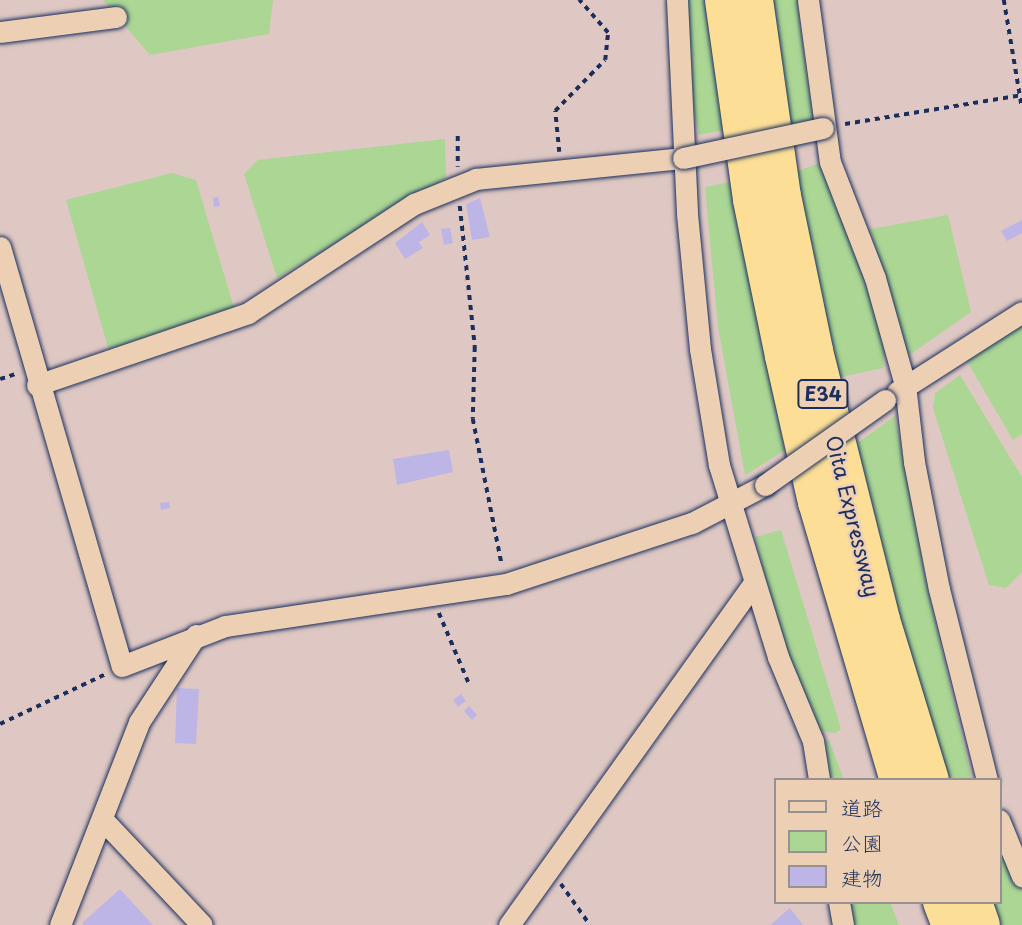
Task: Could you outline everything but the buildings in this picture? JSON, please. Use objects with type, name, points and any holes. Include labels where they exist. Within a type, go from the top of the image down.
[{"type":"highway","name":"Oita Expressway","points":[[724,0],[752,200],[783,356],[824,527],[899,778]]},
{"type":"highway","name":"Oita Expressway","points":[[754,0],[782,196],[822,390],[881,620],[929,778]]},
{"type":"highway","points":[[943,904],[951,925]]},
{"type":"highway","points":[[974,904],[981,925]]},
{"type":"street","points":[[677,0],[683,158],[700,349],[719,465],[778,657],[813,741],[820,778]]},
{"type":"street","points":[[808,0],[823,128],[830,162],[875,278],[905,385],[914,462],[936,576],[986,778]]},
{"type":"street","points":[[0,32],[116,17]]},
{"type":"street","points":[[37,385],[248,313],[414,204],[476,178],[683,158],[823,128]]},
{"type":"street","points":[[0,247],[37,385],[122,666],[196,635],[225,626],[506,584],[692,523],[765,485],[905,385],[1022,313]]},
{"type":"street","points":[[509,925],[754,583]]},
{"type":"street","points":[[60,925],[139,722],[196,635]]},
{"type":"street","points":[[103,820],[202,925]]},
{"type":"street","points":[[1001,825],[1022,876]]},
{"type":"street","points":[[839,904],[843,925]]},
{"type":"path","points":[[561,170],[555,111],[605,60],[608,33],[579,0]]},
{"type":"path","points":[[1004,0],[1022,108]]},
{"type":"path","points":[[823,128],[1021,95]]},
{"type":"path","points":[[458,136],[458,186],[475,347],[473,419],[506,584]]},
{"type":"path","points":[[432,595],[470,686]]},
{"type":"path","points":[[0,723],[122,666]]},
{"type":"path","points":[[550,868],[590,925]]},
{"type":"green space","points":[[103,0],[273,0],[269,34],[150,55]]},
{"type":"green space","points":[[687,0],[704,0],[724,130],[699,135],[685,70]]},
{"type":"green space","points":[[773,0],[797,0],[813,120],[787,124]]},
{"type":"green space","points":[[445,139],[446,178],[277,278],[244,174],[258,160]]},
{"type":"green space","points":[[822,162],[886,340],[883,368],[836,378],[796,172]]},
{"type":"green space","points":[[172,173],[196,180],[234,308],[109,351],[66,200]]},
{"type":"green space","points":[[730,182],[785,450],[745,475],[718,327],[705,187]]},
{"type":"green space","points":[[948,215],[971,312],[908,356],[870,229]]},
{"type":"green space","points":[[1022,321],[1022,434],[1013,440],[964,356]]},
{"type":"green space","points":[[960,375],[1022,477],[1022,572],[1006,588],[989,585],[933,408],[935,393]]},
{"type":"green space","points":[[895,416],[927,586],[972,778],[948,778],[921,704],[852,447]]},
{"type":"green space","points":[[781,530],[841,729],[835,733],[820,731],[777,627],[755,537]]},
{"type":"green space","points":[[829,740],[843,778],[825,778],[819,744]]},
{"type":"green space","points":[[1001,852],[1022,891],[1022,925],[1001,925],[993,904],[1001,904]]},
{"type":"green space","points":[[845,904],[891,904],[899,925],[849,925]]}]
